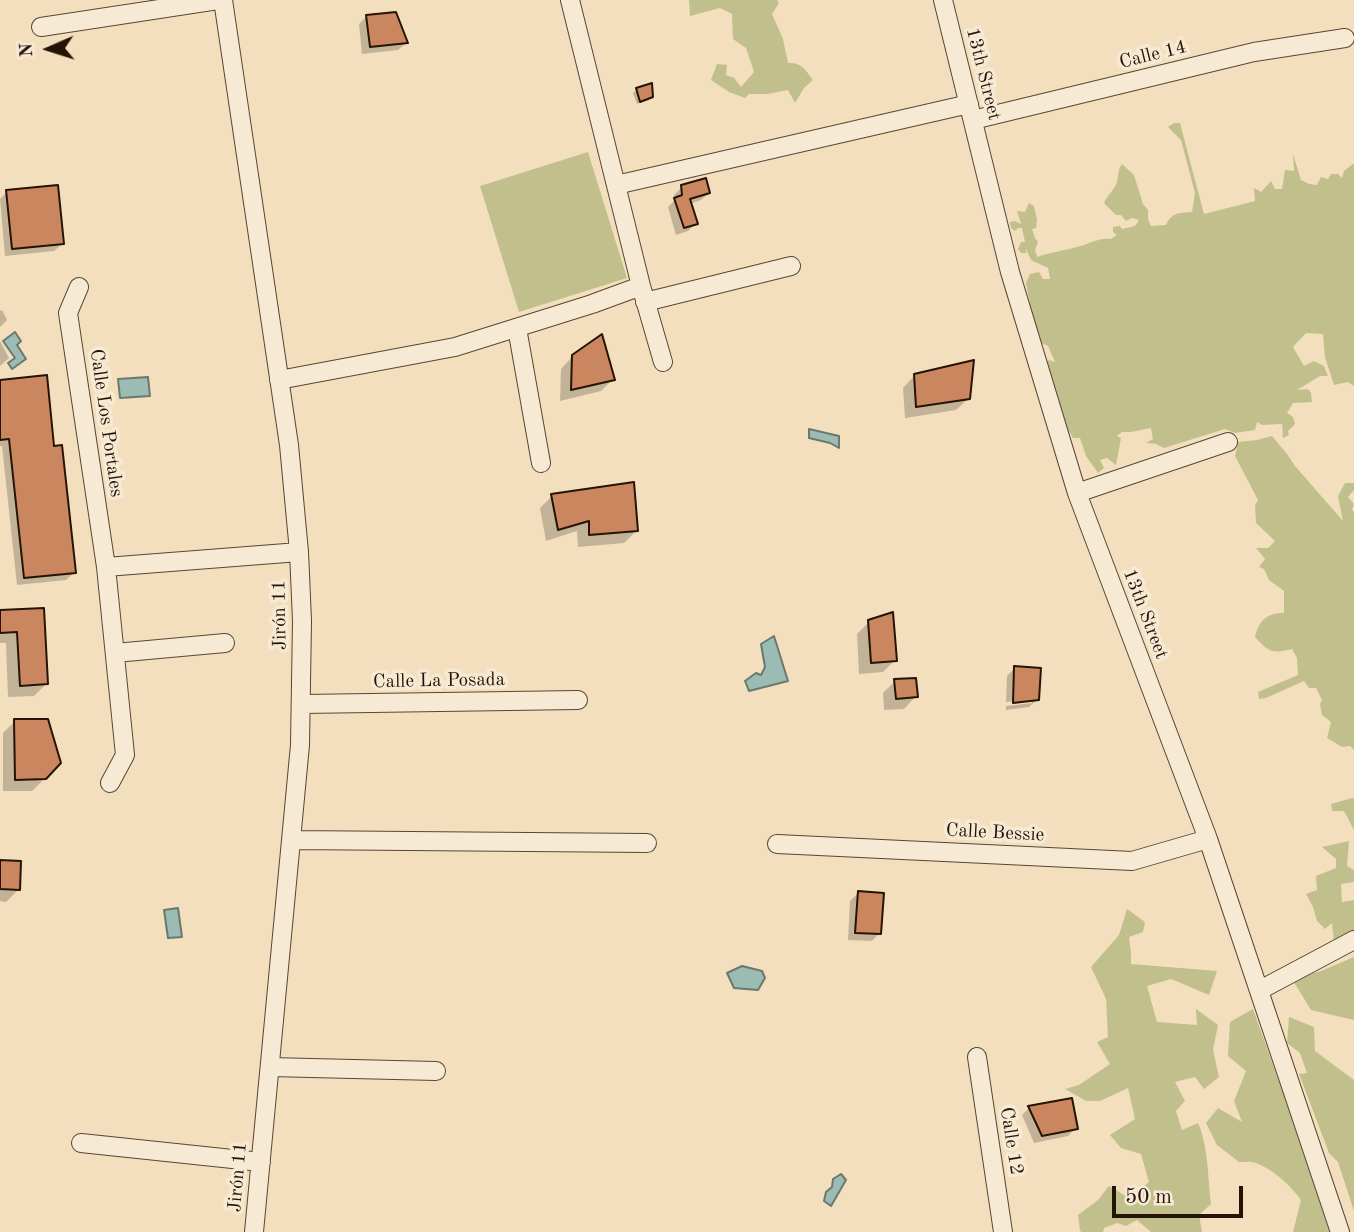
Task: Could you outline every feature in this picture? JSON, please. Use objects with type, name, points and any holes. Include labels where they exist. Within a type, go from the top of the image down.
[{"type":"street","points":[[41,27],[221,0]]},
{"type":"street","name":"Jirón 11","points":[[221,0],[289,445],[302,621],[300,745],[254,1232]]},
{"type":"street","points":[[570,0],[643,294],[663,362]]},
{"type":"street","name":"13th Street","points":[[943,0],[1010,272],[1077,493],[1208,839],[1340,1232]]},
{"type":"street","name":"Calle 14","points":[[616,184],[1254,52],[1345,38]]},
{"type":"street","points":[[279,380],[456,347],[592,304],[792,266]]},
{"type":"street","name":"Calle Los Portales","points":[[79,287],[68,313],[106,566],[125,754],[110,783]]},
{"type":"street","points":[[517,327],[541,463]]},
{"type":"street","points":[[1077,493],[1228,442]]},
{"type":"street","points":[[106,566],[299,552]]},
{"type":"street","points":[[115,653],[225,643]]},
{"type":"street","name":"Calle La Posada","points":[[302,704],[578,700]]},
{"type":"street","name":"Calle Bessie","points":[[777,844],[1132,861],[1208,839]]},
{"type":"street","points":[[292,840],[647,843]]},
{"type":"street","points":[[1260,990],[1354,940]]},
{"type":"street","name":"Calle 12","points":[[977,1057],[1003,1232]]},
{"type":"street","points":[[270,1067],[436,1071]]},
{"type":"street","points":[[81,1143],[261,1162]]},
{"type":"shaded area","points":[[689,0],[777,0],[779,3],[772,14],[783,39],[788,63],[800,65],[813,80],[804,88],[795,103],[788,90],[749,94],[745,98],[729,92],[711,80],[717,64],[727,65],[726,75],[734,78],[741,87],[754,72],[746,48],[733,39],[732,14],[720,8],[690,16]]},
{"type":"shaded area","points":[[1180,123],[1204,214],[1255,201],[1254,188],[1261,192],[1271,181],[1275,189],[1282,189],[1285,170],[1294,171],[1293,154],[1301,180],[1309,184],[1317,185],[1321,177],[1328,179],[1331,174],[1338,174],[1342,178],[1344,171],[1354,164],[1354,386],[1348,382],[1334,385],[1325,357],[1323,334],[1306,333],[1293,347],[1304,366],[1314,361],[1324,366],[1328,376],[1320,376],[1297,390],[1308,389],[1312,402],[1293,403],[1287,413],[1293,417],[1295,424],[1288,431],[1289,435],[1283,438],[1282,424],[1262,425],[1257,422],[1255,430],[1235,433],[1225,429],[1164,448],[1146,443],[1153,439],[1151,428],[1122,432],[1117,436],[1121,438],[1116,465],[1107,458],[1100,460],[1104,468],[1098,473],[1086,456],[1080,438],[1073,438],[1058,413],[1043,367],[1049,360],[1055,362],[1048,346],[1039,342],[1032,330],[1035,321],[1026,310],[1030,304],[1026,283],[1030,274],[1039,272],[1043,279],[1050,279],[1048,268],[1031,260],[1026,249],[1026,253],[1021,253],[1018,249],[1021,242],[1025,242],[1022,228],[1015,231],[1010,222],[1021,224],[1017,211],[1025,212],[1029,203],[1034,206],[1037,220],[1036,228],[1032,229],[1038,242],[1035,250],[1037,257],[1098,240],[1111,239],[1117,235],[1113,232],[1113,227],[1120,226],[1122,229],[1135,226],[1139,220],[1132,218],[1126,221],[1104,203],[1116,185],[1122,164],[1134,175],[1143,204],[1148,210],[1151,226],[1166,225],[1173,215],[1192,212],[1195,193],[1181,140],[1168,127]]},
{"type":"shaded area","points":[[588,152],[627,278],[519,312],[480,186]]},
{"type":"shaded area","points":[[1272,436],[1343,521],[1338,496],[1345,483],[1354,483],[1354,490],[1348,497],[1354,504],[1354,750],[1350,746],[1342,747],[1327,738],[1331,722],[1322,715],[1322,700],[1316,688],[1309,688],[1304,681],[1259,699],[1258,692],[1298,675],[1297,658],[1292,649],[1271,650],[1255,637],[1265,619],[1273,614],[1284,613],[1284,591],[1269,580],[1264,569],[1259,567],[1265,559],[1256,548],[1268,548],[1275,541],[1256,523],[1255,505],[1258,500],[1235,456],[1238,442]]},
{"type":"shaded area","points":[[1352,798],[1354,830],[1344,811],[1332,811],[1331,804]]},
{"type":"shaded area","points":[[1349,841],[1347,866],[1354,870],[1354,882],[1341,884],[1342,902],[1354,900],[1354,934],[1334,943],[1332,923],[1325,929],[1317,921],[1306,894],[1317,890],[1316,876],[1336,868],[1336,859],[1322,847]]},
{"type":"shaded area","points":[[1127,909],[1145,922],[1143,932],[1129,937],[1131,964],[1217,971],[1209,995],[1171,979],[1147,986],[1157,1022],[1197,1025],[1196,1009],[1218,1025],[1213,1050],[1219,1077],[1204,1089],[1195,1077],[1175,1082],[1185,1101],[1176,1111],[1182,1130],[1198,1123],[1206,1151],[1211,1204],[1199,1215],[1202,1232],[1151,1232],[1137,1220],[1126,1226],[1117,1223],[1104,1228],[1103,1232],[1080,1230],[1078,1215],[1098,1200],[1109,1186],[1129,1198],[1149,1182],[1141,1154],[1121,1148],[1110,1135],[1135,1119],[1128,1088],[1100,1101],[1086,1101],[1065,1089],[1079,1085],[1110,1064],[1097,1042],[1108,1037],[1106,999],[1091,967],[1119,935]]},
{"type":"shaded area","points":[[1354,957],[1354,1020],[1311,1010],[1292,979],[1321,971]]},
{"type":"shaded area","points":[[1253,1009],[1333,1232],[1293,1232],[1301,1200],[1297,1194],[1269,1169],[1254,1162],[1239,1162],[1217,1145],[1206,1123],[1218,1108],[1242,1122],[1234,1101],[1246,1071],[1228,1056],[1230,1022]]},
{"type":"shaded area","points":[[1289,1017],[1314,1027],[1315,1051],[1354,1080],[1354,1211],[1338,1162],[1329,1153],[1299,1074],[1307,1073],[1300,1053],[1287,1043]]},
{"type":"water","points":[[15,332],[21,341],[17,345],[26,359],[12,369],[8,363],[15,358],[3,341]]},
{"type":"water","points":[[148,377],[150,396],[120,398],[118,379]]},
{"type":"water","points":[[809,429],[839,436],[839,448],[809,438]]},
{"type":"water","points":[[774,636],[788,681],[749,691],[745,681],[756,673],[761,675],[765,667],[761,644]]},
{"type":"water","points":[[178,908],[182,937],[168,938],[164,910]]},
{"type":"water","points":[[742,966],[762,971],[765,978],[758,990],[734,988],[727,973]]},
{"type":"water","points":[[841,1174],[846,1180],[831,1206],[824,1201],[826,1192],[832,1187],[833,1179]]},
{"type":"building","points":[[396,12],[408,43],[370,47],[366,15]]},
{"type":"building","points":[[652,83],[653,97],[640,102],[636,88]]},
{"type":"building","points":[[706,178],[710,193],[690,199],[698,224],[684,228],[674,198],[682,195],[681,185]]},
{"type":"building","points":[[58,185],[64,244],[12,249],[6,190]]},
{"type":"building","points":[[602,334],[615,380],[571,390],[572,355]]},
{"type":"building","points":[[974,360],[970,399],[916,407],[914,374]]},
{"type":"building","points":[[47,375],[54,446],[62,445],[76,573],[24,578],[9,439],[0,440],[0,380]]},
{"type":"building","points":[[634,482],[638,531],[589,535],[589,521],[558,530],[551,494]]},
{"type":"building","points":[[44,608],[48,684],[20,686],[17,632],[0,633],[0,610]]},
{"type":"building","points":[[893,612],[897,661],[871,663],[868,620]]},
{"type":"building","points":[[1014,666],[1041,668],[1039,700],[1013,703]]},
{"type":"building","points":[[916,678],[918,697],[896,699],[894,679]]},
{"type":"building","points":[[14,719],[48,719],[61,763],[46,779],[15,780]]},
{"type":"building","points":[[0,860],[21,861],[20,890],[0,889]]},
{"type":"building","points":[[858,891],[884,893],[881,934],[855,933]]},
{"type":"building","points":[[1072,1098],[1078,1129],[1042,1136],[1028,1106]]}]
